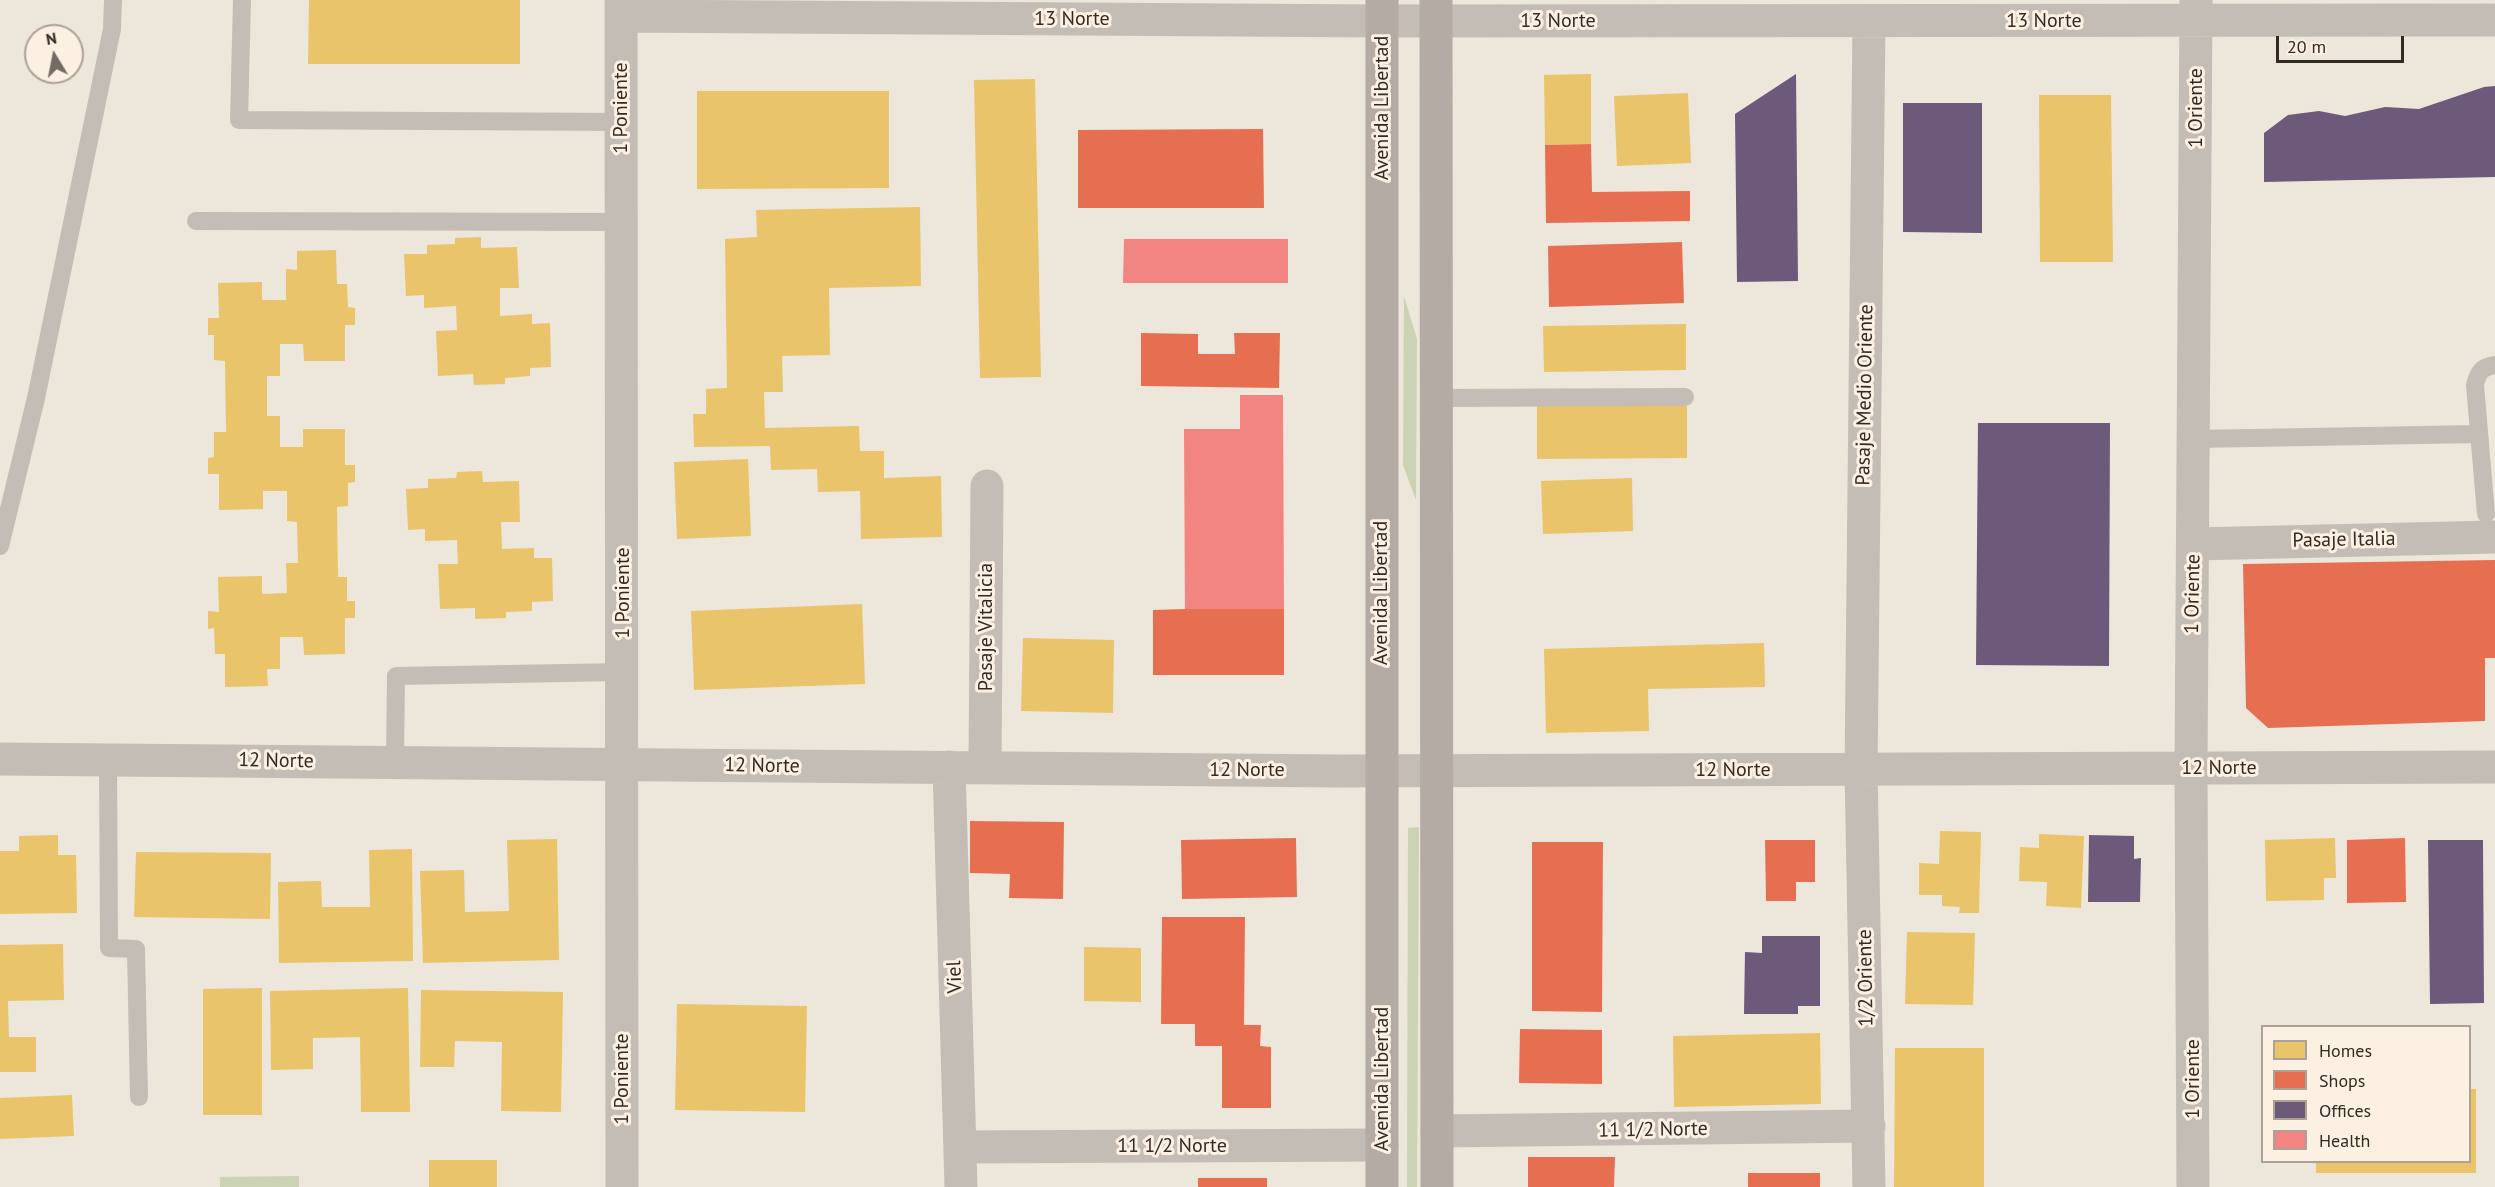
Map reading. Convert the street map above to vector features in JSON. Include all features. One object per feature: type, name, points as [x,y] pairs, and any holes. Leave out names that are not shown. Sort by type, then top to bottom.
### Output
[{"type":"main road","name":"Avenida Libertad","points":[[1383,11],[1383,1187]]},
{"type":"main road","points":[[1436,11],[1437,1187]]},
{"type":"street","name":"1 Poniente","points":[[621,8],[622,1187]]},
{"type":"street","name":"13 Norte","points":[[621,8],[1436,11],[1869,21],[2196,10],[2431,10],[2495,21]]},
{"type":"street","name":"1 Oriente","points":[[2193,1187],[2191,768],[2195,439],[2196,10]]},
{"type":"street","name":"Pasaje Medio Oriente","points":[[1861,770],[1869,21]]},
{"type":"street","name":"Pasaje Vitalicia","points":[[986,767],[987,486]]},
{"type":"street","name":"Pasaje Italia","points":[[2194,543],[2490,525]]},
{"type":"street","name":"12 Norte","points":[[0,759],[1382,771],[2495,767]]},
{"type":"street","name":"Viel","points":[[949,767],[961,1187]]},
{"type":"street","name":"1/2 Oriente","points":[[1861,770],[1869,1187]]},
{"type":"street","name":"11 1/2 Norte","points":[[1437,1131],[1869,1126]]},
{"type":"street","name":"11 1/2 Norte","points":[[961,1147],[1382,1145]]},
{"type":"lane","points":[[0,546],[36,398],[112,29],[113,0]]},
{"type":"lane","points":[[242,0],[239,120],[621,122]]},
{"type":"lane","points":[[196,221],[621,222]]},
{"type":"lane","points":[[2490,525],[2478,434],[2475,385],[2477,374],[2486,366],[2495,365]]},
{"type":"lane","points":[[1437,398],[1685,397]]},
{"type":"lane","points":[[2195,439],[2478,434]]},
{"type":"lane","points":[[395,762],[396,676],[623,672]]},
{"type":"lane","points":[[108,760],[109,948],[136,949],[140,1097]]},
{"type":"green space","points":[[1404,296],[1417,339],[1416,500],[1403,465]]},
{"type":"green space","points":[[1419,827],[1417,1187],[1407,1187],[1408,828]]},
{"type":"green space","points":[[299,1176],[299,1187],[220,1187],[220,1177]]},
{"type":"building: Homes","points":[[309,0],[520,0],[520,64],[308,64]]},
{"type":"building: Homes","points":[[1591,74],[1591,144],[1545,145],[1544,75]]},
{"type":"building: Homes","points":[[1035,79],[1041,377],[980,378],[974,80]]},
{"type":"building: Homes","points":[[697,91],[889,91],[889,188],[697,189]]},
{"type":"building: Homes","points":[[1688,93],[1691,163],[1617,166],[1614,96]]},
{"type":"building: Homes","points":[[2039,95],[2111,95],[2113,262],[2040,262]]},
{"type":"building: Homes","points":[[920,207],[921,286],[829,288],[830,355],[782,356],[783,392],[764,392],[765,428],[859,426],[860,451],[884,451],[884,478],[941,476],[942,537],[861,539],[860,491],[818,492],[817,469],[771,470],[770,446],[694,447],[693,414],[706,414],[706,389],[727,388],[725,239],[757,237],[756,210]]},
{"type":"building: Homes","points":[[481,237],[481,248],[517,247],[519,288],[500,288],[500,316],[532,314],[532,324],[550,323],[551,367],[530,368],[530,376],[505,378],[505,384],[474,385],[473,374],[438,376],[436,331],[457,330],[456,306],[424,308],[424,295],[406,296],[404,254],[427,254],[427,245],[455,244],[455,238]]},
{"type":"building: Homes","points":[[336,250],[337,284],[347,284],[348,307],[355,308],[355,325],[345,325],[345,361],[304,361],[303,344],[280,344],[280,376],[267,376],[267,416],[280,416],[280,447],[303,447],[303,429],[345,429],[345,465],[355,465],[355,482],[348,483],[348,506],[337,507],[338,577],[347,577],[347,601],[355,601],[355,618],[345,618],[345,654],[304,655],[303,637],[280,637],[280,669],[267,669],[268,686],[225,687],[225,654],[215,654],[214,628],[208,629],[208,611],[219,612],[218,577],[262,576],[262,594],[287,593],[286,563],[298,563],[297,522],[287,521],[287,491],[263,491],[263,509],[219,510],[219,474],[208,474],[208,458],[214,457],[214,432],[226,432],[225,361],[214,360],[214,335],[208,335],[208,318],[219,318],[218,283],[262,282],[262,300],[286,300],[286,269],[297,270],[297,251]]},
{"type":"building: Homes","points":[[1686,324],[1686,370],[1544,372],[1543,326]]},
{"type":"building: Homes","points":[[1537,406],[1687,406],[1687,458],[1537,459]]},
{"type":"building: Homes","points":[[748,459],[751,536],[677,539],[674,462]]},
{"type":"building: Homes","points":[[482,471],[483,482],[519,481],[520,522],[501,522],[502,549],[534,548],[534,558],[552,558],[553,601],[532,602],[532,611],[506,612],[506,618],[475,619],[475,608],[440,609],[438,564],[458,564],[457,540],[425,541],[425,529],[408,530],[406,489],[428,488],[428,479],[456,478],[457,472]]},
{"type":"building: Homes","points":[[1632,478],[1633,531],[1543,534],[1541,481]]},
{"type":"building: Homes","points":[[862,604],[865,684],[694,690],[691,611]]},
{"type":"building: Homes","points":[[1023,638],[1114,640],[1113,713],[1021,711]]},
{"type":"building: Homes","points":[[1764,643],[1765,687],[1648,689],[1649,731],[1546,733],[1544,649]]},
{"type":"building: Homes","points":[[1940,831],[1981,832],[1979,913],[1959,913],[1960,907],[1942,906],[1942,895],[1919,895],[1919,863],[1939,864]]},
{"type":"building: Homes","points":[[2039,834],[2084,836],[2081,908],[2046,906],[2047,882],[2019,881],[2020,847],[2039,848]]},
{"type":"building: Homes","points":[[58,835],[58,855],[76,855],[77,913],[0,914],[0,851],[19,851],[19,836]]},
{"type":"building: Homes","points":[[2335,838],[2336,878],[2324,878],[2324,900],[2266,901],[2265,840]]},
{"type":"building: Homes","points":[[557,839],[559,960],[423,963],[420,871],[464,870],[465,912],[509,911],[507,840]]},
{"type":"building: Homes","points":[[412,849],[413,961],[279,963],[278,882],[321,881],[322,907],[370,907],[369,850]]},
{"type":"building: Homes","points":[[136,852],[271,853],[270,919],[134,917]]},
{"type":"building: Homes","points":[[1907,932],[1975,933],[1973,1005],[1905,1004]]},
{"type":"building: Homes","points":[[63,944],[64,1000],[8,1001],[9,1037],[36,1037],[36,1072],[0,1072],[0,945]]},
{"type":"building: Homes","points":[[1084,947],[1141,948],[1141,1002],[1084,1001]]},
{"type":"building: Homes","points":[[262,988],[262,1115],[203,1115],[203,989]]},
{"type":"building: Homes","points":[[408,988],[410,1112],[361,1112],[360,1037],[313,1038],[313,1069],[271,1070],[270,991]]},
{"type":"building: Homes","points":[[421,990],[563,992],[561,1112],[501,1111],[502,1042],[455,1041],[454,1067],[420,1067]]},
{"type":"building: Homes","points":[[677,1004],[807,1006],[805,1112],[675,1110]]},
{"type":"building: Homes","points":[[1820,1033],[1821,1104],[1674,1107],[1673,1036]]},
{"type":"building: Homes","points":[[1895,1048],[1984,1048],[1984,1187],[1894,1187]]},
{"type":"building: Homes","points":[[2471,1089],[2476,1089],[2476,1173],[2316,1173],[2316,1163],[2471,1163]]},
{"type":"building: Homes","points":[[72,1095],[74,1136],[0,1139],[0,1098]]},
{"type":"building: Homes","points":[[429,1160],[497,1160],[497,1187],[429,1187]]},
{"type":"building: Shops","points":[[1263,129],[1264,208],[1078,208],[1078,130]]},
{"type":"building: Shops","points":[[1591,144],[1592,192],[1690,191],[1690,221],[1546,223],[1545,145]]},
{"type":"building: Shops","points":[[1682,242],[1684,303],[1549,307],[1548,246]]},
{"type":"building: Shops","points":[[1141,333],[1198,334],[1198,354],[1235,354],[1234,333],[1280,333],[1279,388],[1141,386]]},
{"type":"building: Shops","points":[[2495,560],[2495,658],[2485,658],[2485,721],[2268,728],[2246,708],[2243,564]]},
{"type":"building: Shops","points":[[1284,609],[1284,675],[1153,675],[1153,610]]},
{"type":"building: Shops","points":[[970,821],[1064,822],[1063,899],[1009,898],[1010,874],[970,873]]},
{"type":"building: Shops","points":[[1296,838],[1297,897],[1182,899],[1181,840]]},
{"type":"building: Shops","points":[[2405,838],[2406,902],[2347,903],[2347,840]]},
{"type":"building: Shops","points":[[1765,840],[1815,840],[1815,882],[1796,882],[1796,901],[1766,901]]},
{"type":"building: Shops","points":[[1532,842],[1603,842],[1602,1012],[1532,1011]]},
{"type":"building: Shops","points":[[1162,917],[1245,917],[1244,1025],[1261,1025],[1260,1046],[1271,1047],[1271,1108],[1222,1108],[1222,1046],[1195,1046],[1195,1024],[1161,1024]]},
{"type":"building: Shops","points":[[1520,1029],[1602,1030],[1602,1084],[1519,1083]]},
{"type":"building: Shops","points":[[1528,1157],[1615,1157],[1614,1187],[1528,1187]]},
{"type":"building: Shops","points":[[1748,1173],[1820,1173],[1820,1187],[1748,1187]]},
{"type":"building: Shops","points":[[1198,1178],[1267,1178],[1267,1187],[1198,1187]]},
{"type":"building: Offices","points":[[1796,74],[1798,281],[1737,282],[1735,114]]},
{"type":"building: Offices","points":[[2495,86],[2495,177],[2264,182],[2264,133],[2288,115],[2319,111],[2345,116],[2385,107],[2419,109],[2484,87]]},
{"type":"building: Offices","points":[[1903,103],[1982,103],[1982,233],[1903,232]]},
{"type":"building: Offices","points":[[1978,423],[2110,423],[2109,666],[1976,665]]},
{"type":"building: Offices","points":[[2089,835],[2134,836],[2134,859],[2141,858],[2140,902],[2088,902]]},
{"type":"building: Offices","points":[[2428,840],[2483,840],[2484,1003],[2430,1004]]},
{"type":"building: Offices","points":[[1762,936],[1820,936],[1820,1006],[1798,1006],[1798,1014],[1744,1014],[1745,952],[1762,953]]},
{"type":"building: Health","points":[[1124,239],[1288,239],[1288,283],[1123,283]]},
{"type":"building: Health","points":[[1240,395],[1283,395],[1284,609],[1185,609],[1184,429],[1240,429]]}]
